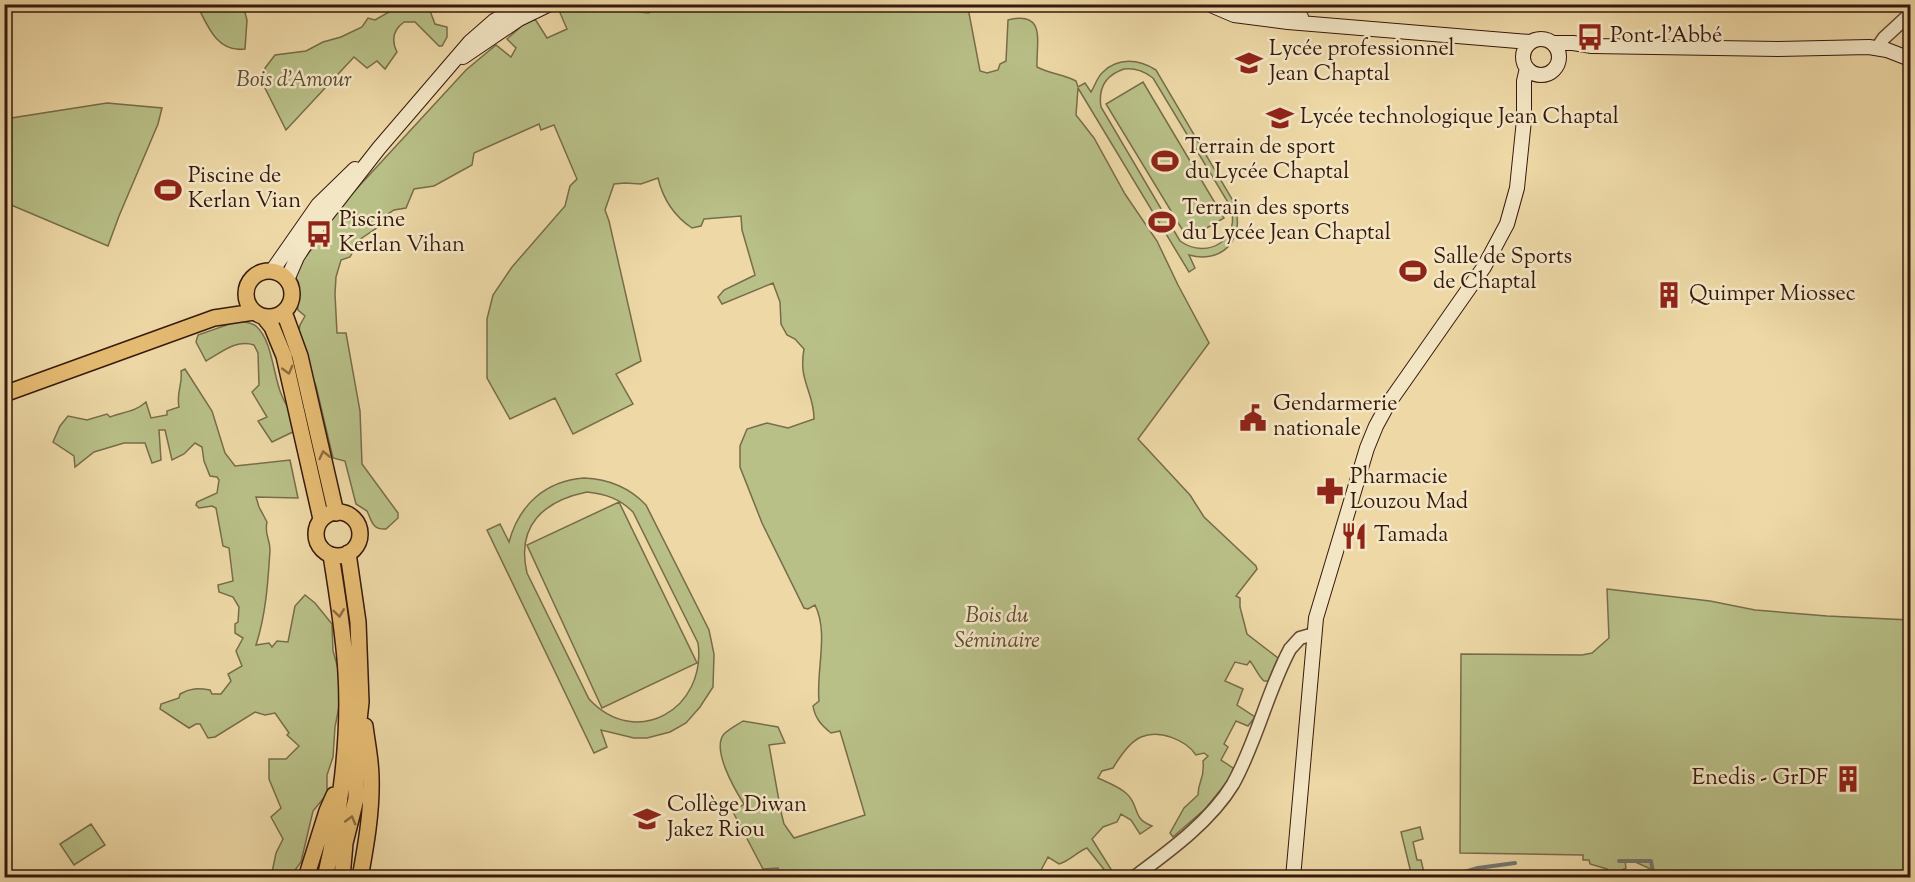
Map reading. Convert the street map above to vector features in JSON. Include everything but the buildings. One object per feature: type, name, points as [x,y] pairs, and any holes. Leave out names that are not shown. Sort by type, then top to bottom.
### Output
[{"type":"main road","points":[[287,280],[297,257],[311,235],[379,148],[483,30],[523,4]]},
{"type":"main road","points":[[454,63],[519,19],[550,4]]},
{"type":"main road","points":[[1266,4],[1320,23]]},
{"type":"main road","points":[[1213,5],[1234,15],[1288,22],[1530,42],[1541,39],[1553,43],[1592,46],[1778,49],[1881,43],[1911,59]]},
{"type":"main road","points":[[1502,39],[1534,73],[1541,74],[1553,70],[1559,59],[1574,51],[1592,46]]},
{"type":"main road","points":[[1293,878],[1318,610],[1367,447],[1379,420],[1484,267],[1504,231],[1516,196],[1524,120],[1525,47],[1530,42]]},
{"type":"main road","points":[[1553,43],[1559,59]]},
{"type":"main road","points":[[1524,120],[1541,74]]},
{"type":"main road","points":[[272,271],[326,196],[379,148]]},
{"type":"main road","points":[[4,394],[214,318],[246,291],[252,278],[265,271],[272,271],[287,280],[292,293],[284,312],[271,317],[259,314],[214,318]]},
{"type":"main road","points":[[246,291],[249,306],[272,327],[284,356],[321,519]]},
{"type":"main road","points":[[284,312],[304,369],[336,513]]},
{"type":"main road","points":[[336,513],[351,516],[358,527],[358,542],[348,553],[337,556],[330,555],[323,550],[316,540],[315,533],[321,519],[336,513]]},
{"type":"main road","points":[[348,553],[358,622],[361,702],[371,777],[365,851],[360,878]]},
{"type":"main road","points":[[325,878],[342,782],[345,751],[346,675],[330,555]]},
{"type":"main road","points":[[342,878],[345,843],[356,799],[356,748],[361,702]]},
{"type":"main road","points":[[306,878],[327,811],[342,782]]},
{"type":"street","points":[[1881,43],[1911,14]]},
{"type":"street","points":[[1133,878],[1198,825],[1227,792],[1240,768],[1290,649],[1300,638],[1314,634]]},
{"type":"green space","name":"Bois du Séminaire","points":[[655,4],[983,5],[968,8],[980,71],[987,73],[998,70],[1000,64],[1006,61],[1008,20],[1020,18],[1029,20],[1037,31],[1037,67],[1076,81],[1078,87],[1085,83],[1091,92],[1103,72],[1122,62],[1136,62],[1156,70],[1232,199],[1237,224],[1231,243],[1224,251],[1214,255],[1202,257],[1189,255],[1195,268],[1189,272],[1078,88],[1076,115],[1094,138],[1125,194],[1157,241],[1209,343],[1138,439],[1190,495],[1204,517],[1256,566],[1257,569],[1236,596],[1240,598],[1247,634],[1278,658],[1268,681],[1262,679],[1250,661],[1247,665],[1235,662],[1225,681],[1243,689],[1237,705],[1255,717],[1248,726],[1236,721],[1224,744],[1228,747],[1221,760],[1233,768],[1231,777],[1205,809],[1173,837],[1170,833],[1184,808],[1198,795],[1203,761],[1208,756],[1204,753],[1196,755],[1186,745],[1172,737],[1148,735],[1132,743],[1113,768],[1102,771],[1098,778],[1127,794],[1138,816],[1152,826],[1140,834],[1131,820],[1121,814],[1117,822],[1103,827],[1092,839],[1114,874],[1110,877],[1087,848],[1059,864],[1048,857],[1039,874],[1040,877],[779,877],[778,868],[763,869],[733,812],[744,804],[726,769],[720,749],[724,734],[743,721],[778,727],[785,743],[769,745],[784,824],[794,838],[865,815],[840,731],[831,733],[824,727],[815,714],[813,706],[819,701],[822,640],[819,616],[815,605],[808,609],[804,608],[762,523],[740,467],[740,446],[747,429],[767,423],[788,428],[814,419],[812,401],[803,370],[804,349],[795,339],[787,335],[781,324],[780,302],[773,283],[722,304],[718,297],[724,290],[755,275],[742,230],[741,216],[704,219],[701,226],[692,228],[670,206],[658,178],[641,184],[614,184],[605,210],[641,361],[616,374],[633,404],[573,434],[555,398],[510,419],[487,378],[487,319],[493,295],[512,267],[565,206],[570,186],[577,179],[554,125],[541,130],[539,124],[474,153],[472,165],[434,186],[414,189],[406,208],[394,210],[388,214],[387,221],[359,240],[350,257],[341,260],[336,277],[337,333],[346,333],[360,411],[362,464],[398,513],[398,518],[386,529],[378,528],[373,524],[367,511],[356,504],[345,461],[333,458],[316,386],[298,336],[305,316],[298,310],[293,278],[299,265],[322,236],[326,225],[349,197],[466,70],[496,45],[511,57],[516,48],[507,39],[523,25],[535,19],[547,38],[567,29],[558,8],[565,5],[633,5],[640,12],[648,13],[656,10]],"holes":[[[1128,69],[1140,70],[1153,78],[1229,204],[1232,227],[1221,243],[1202,248],[1191,247],[1180,241],[1101,107],[1100,100],[1105,83],[1112,75]]]},
{"type":"green space","name":"Bois d'Amour","points":[[197,5],[243,5],[247,20],[245,49],[227,47],[220,42],[209,29]]},
{"type":"green space","name":"Bois d'Amour","points":[[392,5],[423,5],[430,11],[435,24],[447,27],[447,37],[442,46],[439,46],[415,22],[404,22],[397,28],[394,36],[397,52],[385,69],[377,61],[367,68],[354,57],[286,130],[264,86],[265,68],[275,55],[306,51],[323,42],[341,37],[362,27],[368,18],[375,20],[389,12]]},
{"type":"green space","name":"Terrain de sport du Lycée Chaptal","points":[[1143,82],[1224,218],[1188,239],[1106,104]]},
{"type":"green space","points":[[107,103],[162,108],[158,124],[108,246],[4,202],[6,189],[4,188],[5,119]]},
{"type":"green space","points":[[238,321],[256,326],[262,333],[279,388],[296,425],[297,430],[272,442],[258,421],[267,417],[252,392],[259,385],[258,353],[254,345],[235,345],[206,361],[196,342],[198,335]]},
{"type":"green space","points":[[185,369],[212,411],[225,453],[235,466],[290,460],[298,498],[256,497],[267,522],[266,530],[270,550],[264,610],[256,645],[269,643],[272,647],[277,641],[288,642],[295,606],[305,595],[315,603],[332,624],[333,651],[343,686],[335,727],[333,757],[327,775],[327,794],[313,811],[301,862],[290,877],[271,877],[276,853],[283,839],[271,817],[281,808],[269,779],[269,759],[286,759],[299,746],[287,735],[289,733],[275,713],[265,715],[255,712],[215,737],[208,738],[200,724],[189,728],[160,709],[161,704],[179,698],[180,694],[191,690],[206,689],[212,694],[221,694],[231,681],[228,674],[242,666],[236,651],[243,638],[235,633],[239,607],[233,597],[219,592],[218,585],[233,581],[229,548],[223,546],[216,508],[212,506],[199,508],[196,505],[197,502],[217,493],[219,480],[217,477],[210,476],[202,447],[195,443],[184,454],[172,460],[165,430],[159,430],[161,460],[152,463],[145,443],[124,443],[94,452],[75,467],[74,456],[53,442],[60,426],[68,416],[87,420],[107,414],[110,417],[133,410],[146,402],[151,418],[167,415],[167,411],[179,407],[181,371]]},
{"type":"green space","points":[[584,478],[610,482],[633,493],[646,505],[709,630],[714,654],[713,687],[686,723],[670,732],[647,738],[634,738],[601,730],[607,747],[594,753],[487,530],[500,524],[509,542],[519,517],[527,506],[546,490],[570,480]],"holes":[[[587,492],[618,500],[633,512],[698,643],[698,666],[691,687],[680,703],[664,715],[647,721],[627,721],[608,714],[589,699],[527,573],[526,542],[536,518],[558,502]]]},
{"type":"green space","points":[[619,502],[697,663],[602,708],[527,545]]},
{"type":"green space","points":[[1607,589],[1710,601],[1755,610],[1910,620],[1910,877],[1648,877],[1647,870],[1653,872],[1653,870],[1631,860],[1625,861],[1626,868],[1613,875],[1607,869],[1590,864],[1589,860],[1583,860],[1583,855],[1460,853],[1461,654],[1582,655],[1592,653],[1609,638]]},
{"type":"green space","points":[[91,824],[105,845],[74,865],[60,844]]},
{"type":"green space","points":[[1420,827],[1423,839],[1413,842],[1417,860],[1421,860],[1425,877],[1412,877],[1401,832]]},
{"type":"waterway","points":[[1619,861],[1651,861],[1654,878]]},
{"type":"waterway","points":[[1444,878],[1478,868],[1515,863]]},
{"type":"place","name":"Pont-l'Abbé","points":[[1590,37]]},
{"type":"place","name":"Lycée professionnel Jean Chaptal","points":[[1249,63]]},
{"type":"place","name":"Lycée technologique Jean Chaptal","points":[[1280,118]]},
{"type":"place","name":"Terrain de sport du Lycée Chaptal","points":[[1165,161]]},
{"type":"place","name":"Piscine de Kerlan Vian","points":[[168,190]]},
{"type":"place","name":"Terrain des sports du Lycée Jean Chaptal","points":[[1162,222]]},
{"type":"place","name":"Piscine Kerlan Vihan","points":[[319,234]]},
{"type":"place","name":"Salle de Sports de Chaptal","points":[[1413,271]]},
{"type":"place","name":"Quimper Miossec","points":[[1669,295]]},
{"type":"place","name":"Gendarmerie nationale","points":[[1253,418]]},
{"type":"place","name":"Pharmacie Louzou Mad","points":[[1330,491]]},
{"type":"place","name":"Tamada","points":[[1354,536]]},
{"type":"place","name":"Enedis - GrDF","points":[[1848,779]]},
{"type":"place","name":"Collège Diwan Jakez Riou","points":[[647,819]]}]
